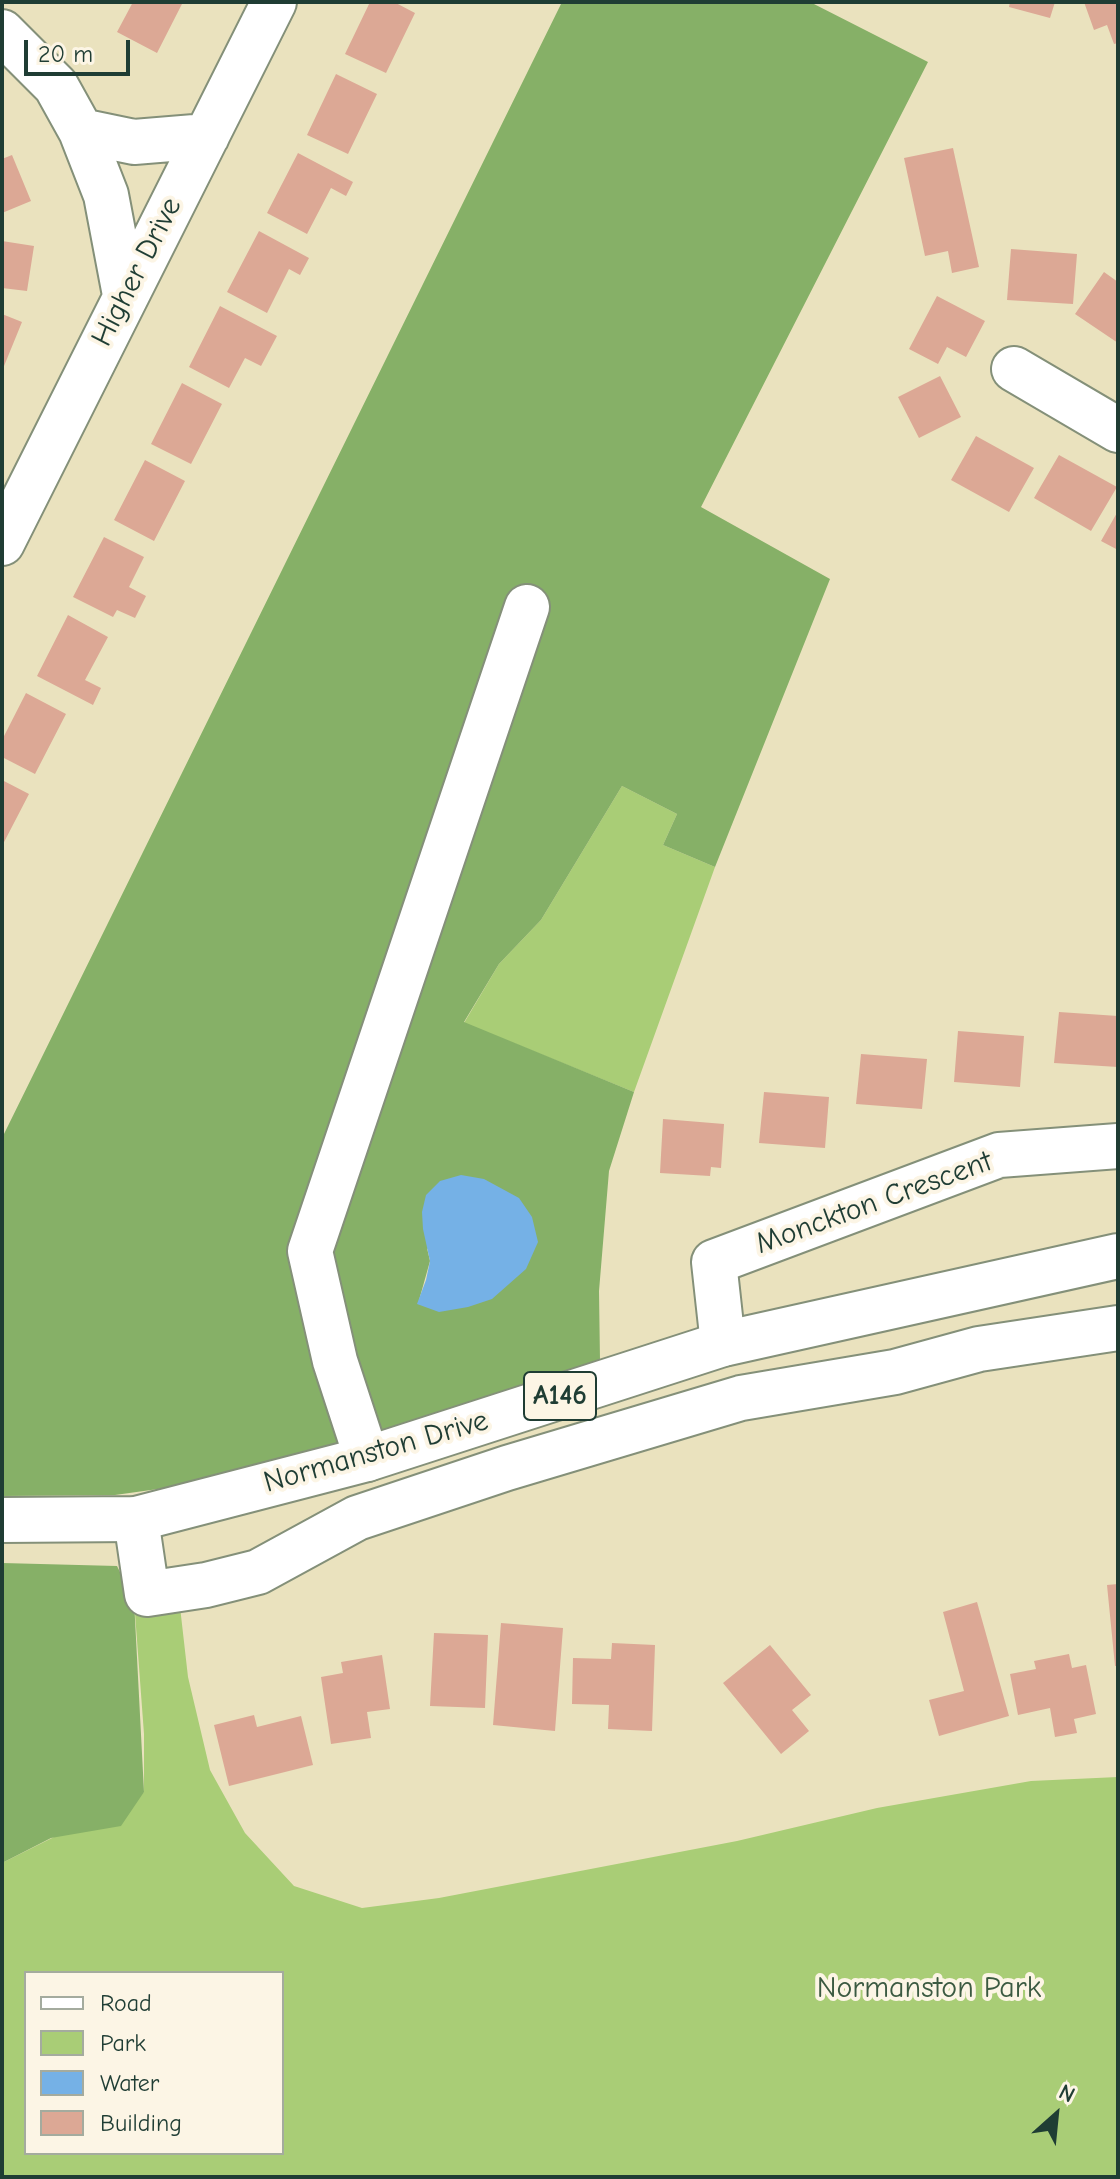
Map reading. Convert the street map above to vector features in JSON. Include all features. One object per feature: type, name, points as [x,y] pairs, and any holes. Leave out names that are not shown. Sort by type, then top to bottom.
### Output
[{"type":"main road","name":"Higher Drive","points":[[2,543],[274,2]]},
{"type":"main road","points":[[2,32],[56,86],[81,131],[106,195],[125,295]]},
{"type":"main road","points":[[81,131],[134,142],[207,136]]},
{"type":"main road","points":[[1014,369],[1118,430]]},
{"type":"main road","points":[[367,1459],[335,1361],[310,1251],[527,607]]},
{"type":"main road","name":"Monckton Crescent","points":[[723,1344],[714,1262],[999,1155],[1118,1146]]},
{"type":"main road","name":"Normanston Drive","points":[[2,1520],[136,1519],[367,1459],[723,1344],[1118,1256]]},
{"type":"main road","points":[[136,1519],[147,1594],[206,1585],[258,1572],[357,1518],[507,1468],[741,1398],[895,1372],[979,1349],[1118,1328]]},
{"type":"green space","points":[[562,2],[810,2],[928,62],[701,507],[830,579],[715,867],[663,845],[677,814],[622,786],[541,920],[499,964],[464,1022],[634,1092],[609,1171],[599,1291],[600,1361],[237,1478],[115,1495],[2,1496],[2,1138]],"holes":[[[427,1248],[468,1307],[418,1304],[430,1261]]]},
{"type":"green space","points":[[622,786],[677,814],[663,845],[715,867],[634,1092],[464,1023],[499,964],[541,920]]},
{"type":"green space","points":[[2,1563],[117,1566],[134,1600],[144,1792],[121,1826],[51,1838],[2,1863]]},
{"type":"green space","name":"Normanston Park","points":[[179,1598],[188,1677],[210,1770],[245,1833],[294,1886],[362,1908],[439,1898],[737,1841],[877,1808],[1031,1781],[1118,1777],[1118,2177],[2,2177],[2,1863],[144,1792],[144,1734],[134,1600]]},
{"type":"water","points":[[461,1175],[484,1179],[519,1198],[532,1217],[538,1242],[526,1269],[492,1299],[439,1312],[417,1304],[430,1261],[422,1212],[426,1195],[440,1181]]},
{"type":"building","points":[[133,2],[183,2],[157,53],[117,32]]},
{"type":"building","points":[[370,2],[394,2],[415,13],[386,73],[345,54]]},
{"type":"building","points":[[1010,2],[1055,2],[1050,18],[1009,7]]},
{"type":"building","points":[[1084,2],[1118,2],[1118,43],[1114,44],[1107,25],[1094,30]]},
{"type":"building","points":[[336,74],[377,94],[348,154],[307,135]]},
{"type":"building","points":[[953,148],[979,267],[952,273],[948,251],[925,256],[904,158]]},
{"type":"building","points":[[298,153],[353,182],[346,196],[331,188],[307,234],[267,213]]},
{"type":"building","points":[[12,155],[31,201],[2,213],[2,159]]},
{"type":"building","points":[[259,231],[309,258],[300,275],[289,269],[267,313],[227,292]]},
{"type":"building","points":[[2,241],[34,246],[27,291],[2,288]]},
{"type":"building","points":[[1011,249],[1077,254],[1073,304],[1007,300]]},
{"type":"building","points":[[1104,272],[1118,282],[1118,343],[1075,314]]},
{"type":"building","points":[[937,296],[985,321],[966,357],[947,347],[938,364],[909,349]]},
{"type":"building","points":[[220,306],[277,336],[261,366],[245,358],[229,388],[189,367]]},
{"type":"building","points":[[2,314],[22,322],[2,371]]},
{"type":"building","points":[[940,376],[961,417],[919,438],[898,397]]},
{"type":"building","points":[[182,383],[222,404],[191,464],[151,444]]},
{"type":"building","points":[[976,436],[1034,468],[1009,512],[951,480]]},
{"type":"building","points":[[1059,455],[1117,487],[1091,531],[1034,498]]},
{"type":"building","points":[[145,460],[185,481],[154,541],[114,520]]},
{"type":"building","points":[[1118,511],[1118,550],[1101,541]]},
{"type":"building","points":[[104,537],[144,557],[129,587],[146,596],[135,618],[117,610],[113,617],[73,597]]},
{"type":"building","points":[[68,615],[108,637],[85,680],[101,688],[93,705],[37,676]]},
{"type":"building","points":[[26,693],[66,714],[35,774],[2,757],[2,740]]},
{"type":"building","points":[[2,780],[29,794],[2,846]]},
{"type":"building","points":[[1059,1012],[1118,1016],[1118,1067],[1054,1063]]},
{"type":"building","points":[[958,1031],[1024,1036],[1020,1087],[954,1082]]},
{"type":"building","points":[[861,1054],[927,1059],[922,1109],[856,1104]]},
{"type":"building","points":[[764,1092],[829,1097],[825,1148],[759,1143]]},
{"type":"building","points":[[663,1119],[724,1124],[721,1168],[711,1167],[710,1176],[660,1173]]},
{"type":"building","points":[[1118,1584],[1118,1666],[1115,1666],[1107,1585]]},
{"type":"building","points":[[977,1602],[1009,1716],[939,1736],[929,1700],[964,1691],[943,1612]]},
{"type":"building","points":[[501,1623],[563,1628],[555,1731],[493,1725]]},
{"type":"building","points":[[434,1633],[488,1635],[485,1708],[430,1706]]},
{"type":"building","points":[[612,1643],[655,1645],[652,1731],[608,1729],[609,1705],[572,1704],[573,1658],[611,1659]]},
{"type":"building","points":[[770,1645],[811,1695],[792,1710],[809,1731],[781,1754],[723,1683]]},
{"type":"building","points":[[1069,1654],[1072,1668],[1086,1665],[1096,1714],[1074,1719],[1077,1733],[1055,1737],[1050,1708],[1018,1715],[1010,1674],[1036,1669],[1034,1661]]},
{"type":"building","points":[[382,1655],[390,1709],[367,1712],[371,1738],[331,1744],[321,1677],[343,1673],[341,1662]]},
{"type":"building","points":[[254,1715],[257,1727],[301,1716],[313,1765],[229,1786],[214,1725]]}]
